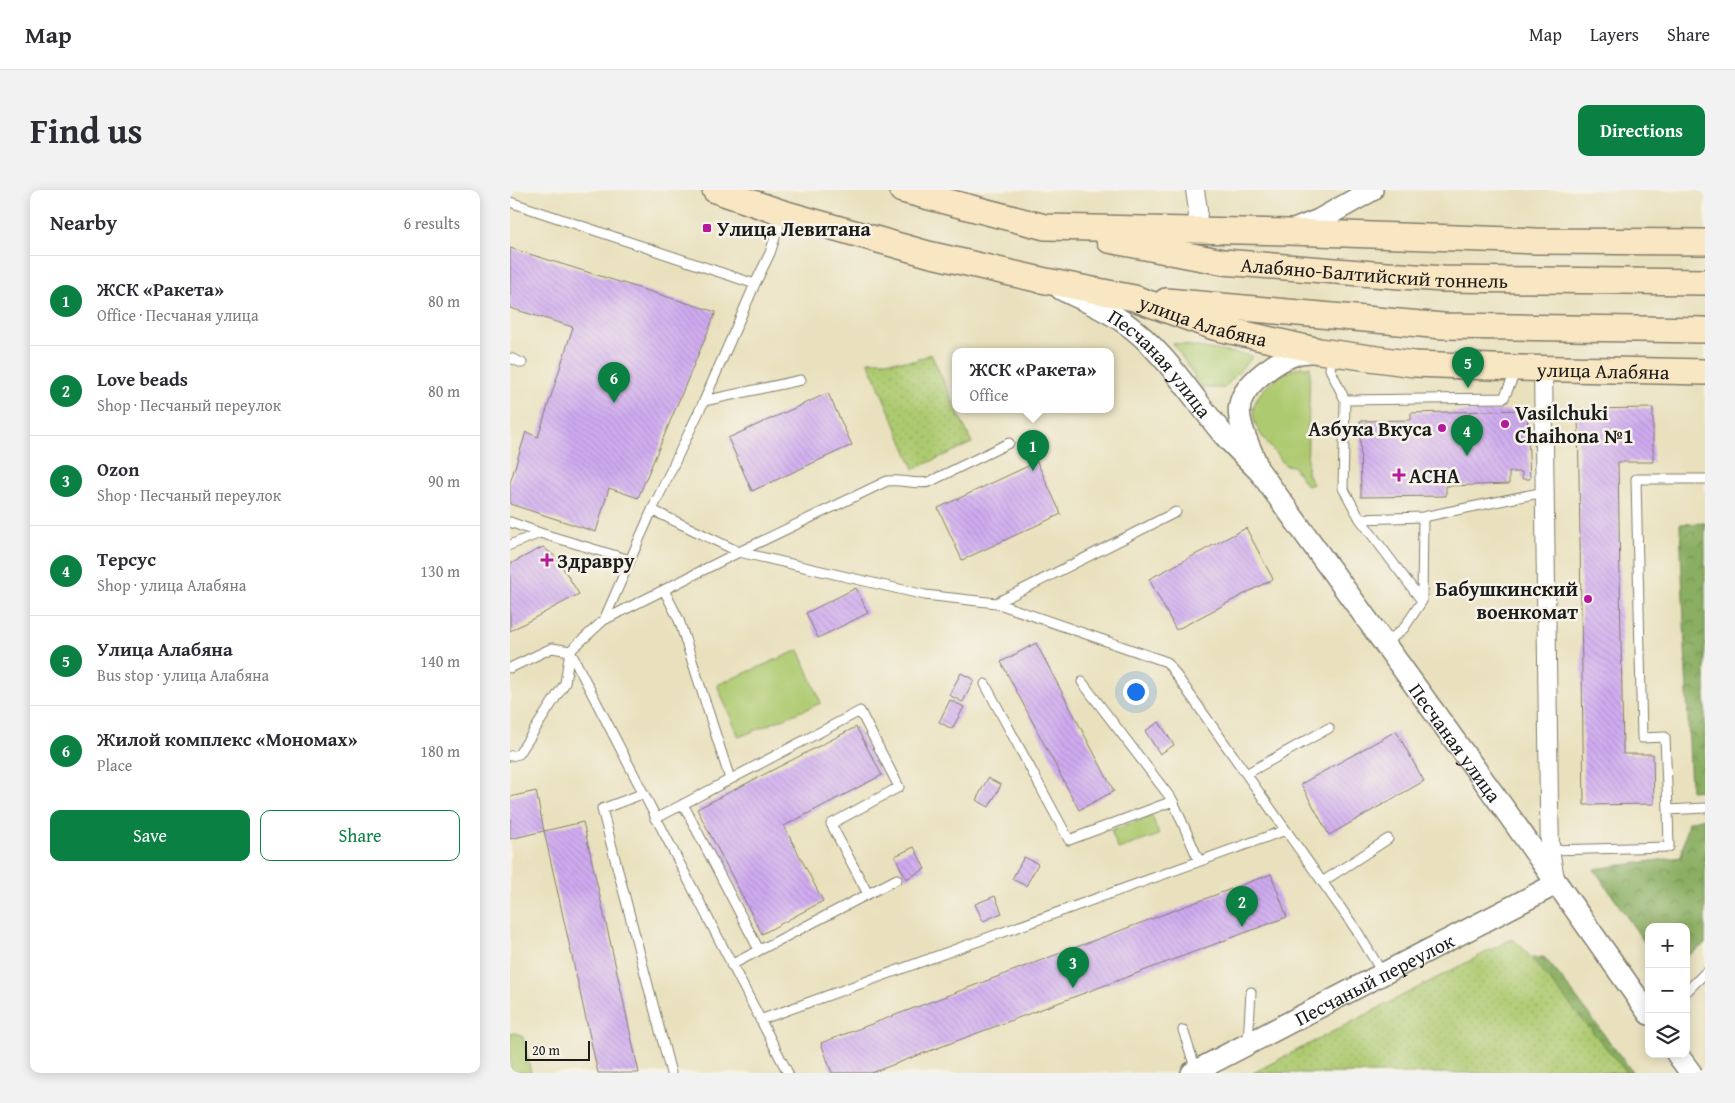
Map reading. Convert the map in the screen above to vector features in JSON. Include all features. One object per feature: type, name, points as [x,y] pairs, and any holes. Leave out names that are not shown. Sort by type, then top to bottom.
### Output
[{"type":"main road","name":"улица Алабяна","points":[[715,190],[783,213],[928,254],[1041,280],[1134,298],[1214,327],[1325,352],[1414,364],[1705,372]]},
{"type":"main road","points":[[902,190],[1045,227],[1289,232],[1536,241],[1705,242]]},
{"type":"main road","name":"Алабяно-Балтийский тоннель","points":[[1045,227],[1223,262],[1281,268],[1443,279],[1705,282]]},
{"type":"main road","points":[[1134,298],[1443,326],[1705,330]]},
{"type":"street","points":[[1195,190],[1198,210],[1197,231]]},
{"type":"street","points":[[1289,232],[1319,220],[1372,190]]},
{"type":"street","name":"Песчаная улица","points":[[1041,280],[1104,310],[1143,337],[1159,354],[1224,435],[1260,472],[1508,814],[1648,1013]]},
{"type":"street","name":"Песчаная улица","points":[[1260,472],[1241,424],[1240,404],[1247,390],[1260,376],[1282,360],[1299,354],[1325,352]]},
{"type":"street","points":[[1543,369],[1550,850],[1556,884]]},
{"type":"street","name":"Песчаный переулок","points":[[1194,1072],[1556,884]]},
{"type":"street","points":[[1680,1058],[1690,1073]]},
{"type":"lane","points":[[510,202],[755,284]]},
{"type":"lane","points":[[604,620],[652,510],[704,401],[770,253],[783,213]]},
{"type":"lane","points":[[1325,352],[1330,369],[1345,400],[1343,488],[1360,519],[1422,601]]},
{"type":"lane","points":[[510,358],[522,363]]},
{"type":"lane","points":[[1345,400],[1504,398],[1516,368]]},
{"type":"lane","points":[[704,401],[801,380]]},
{"type":"lane","points":[[510,756],[519,754],[565,682],[570,651],[604,620],[739,552],[887,481],[929,482],[1009,443]]},
{"type":"lane","points":[[1550,850],[1669,847],[1665,736],[1642,738],[1636,479],[1705,479]]},
{"type":"lane","points":[[1360,519],[1423,517],[1544,492]]},
{"type":"lane","points":[[652,510],[739,552],[925,595],[996,603],[1167,662],[1358,931],[1383,974]]},
{"type":"lane","points":[[996,603],[1176,512]]},
{"type":"lane","points":[[1385,644],[1404,628],[1422,601],[1423,517]]},
{"type":"lane","points":[[510,522],[630,560]]},
{"type":"lane","points":[[510,546],[540,533]]},
{"type":"lane","points":[[664,590],[679,620],[730,779]]},
{"type":"lane","points":[[510,668],[552,648],[570,651]]},
{"type":"lane","points":[[570,651],[642,794],[788,1073]]},
{"type":"lane","points":[[1082,682],[1172,801],[1199,861]]},
{"type":"lane","points":[[985,684],[1068,840],[1172,801]]},
{"type":"lane","points":[[655,819],[860,711],[899,787],[831,824],[868,894]]},
{"type":"lane","points":[[1246,774],[1329,728]]},
{"type":"lane","points":[[642,794],[602,809],[671,1073]]},
{"type":"lane","points":[[683,804],[759,950]]},
{"type":"lane","points":[[1668,810],[1705,808]]},
{"type":"lane","points":[[760,1020],[1286,830]]},
{"type":"lane","points":[[1322,882],[1388,839]]},
{"type":"lane","points":[[731,965],[897,879]]},
{"type":"lane","points":[[1690,988],[1705,974]]},
{"type":"lane","points":[[1248,1044],[1251,992]]},
{"type":"lane","points":[[1183,1030],[1194,1072]]},
{"type":"green space","points":[[1173,343],[1253,356],[1224,388],[1202,388]]},
{"type":"green space","points":[[931,354],[952,400],[952,413],[958,413],[972,443],[914,469],[868,361],[914,361]]},
{"type":"green space","points":[[1302,367],[1310,367],[1307,473],[1313,484],[1307,486],[1293,466],[1285,465],[1264,439],[1255,423],[1253,413],[1255,403],[1266,386],[1284,374]]},
{"type":"green space","points":[[1705,523],[1705,790],[1691,791],[1680,524]]},
{"type":"green space","points":[[799,650],[821,703],[739,737],[717,685]]},
{"type":"green space","points":[[1152,816],[1159,835],[1118,849],[1111,830]]},
{"type":"green space","points":[[1705,818],[1705,944],[1690,954],[1690,923],[1645,923],[1645,943],[1594,869],[1681,857],[1688,822]]},
{"type":"green space","points":[[1512,939],[1522,947],[1627,1073],[1253,1073]]},
{"type":"green space","points":[[1544,957],[1633,1073],[1568,1073],[1522,965],[1532,958]]},
{"type":"green space","points":[[515,1033],[523,1037],[531,1073],[510,1073],[510,1034]]},
{"type":"building","points":[[510,248],[716,312],[638,498],[609,488],[596,532],[510,504],[510,483],[526,432],[538,437],[573,327],[510,308]]},
{"type":"building","points":[[828,393],[852,445],[752,491],[728,438]]},
{"type":"building","points":[[1653,408],[1653,462],[1618,462],[1623,754],[1653,754],[1654,804],[1584,805],[1578,409]]},
{"type":"building","points":[[1527,410],[1530,479],[1522,479],[1522,472],[1509,472],[1509,484],[1446,486],[1446,496],[1361,497],[1360,421],[1411,420],[1411,413]]},
{"type":"building","points":[[1037,462],[1061,514],[962,560],[938,508]]},
{"type":"building","points":[[1246,528],[1273,579],[1176,630],[1149,579]]},
{"type":"building","points":[[543,547],[556,557],[579,594],[510,631],[510,564]]},
{"type":"building","points":[[856,588],[868,613],[818,638],[806,613]]},
{"type":"building","points":[[1036,643],[1114,791],[1079,810],[1001,662]]},
{"type":"building","points":[[961,673],[974,680],[963,702],[949,695]]},
{"type":"building","points":[[950,700],[964,707],[952,729],[939,722]]},
{"type":"building","points":[[1159,722],[1174,745],[1160,754],[1145,731]]},
{"type":"building","points":[[856,727],[882,775],[784,826],[823,901],[762,934],[697,809]]},
{"type":"building","points":[[1396,731],[1424,781],[1329,835],[1301,784]]},
{"type":"building","points":[[988,778],[1001,785],[989,807],[976,800]]},
{"type":"building","points":[[536,791],[544,831],[510,839],[510,797]]},
{"type":"building","points":[[583,822],[639,1073],[598,1073],[544,831]]},
{"type":"building","points":[[914,847],[925,869],[906,879],[895,856]]},
{"type":"building","points":[[1024,857],[1038,864],[1026,886],[1012,879]]},
{"type":"building","points":[[1271,874],[1287,917],[871,1073],[832,1073],[821,1043]]},
{"type":"building","points":[[995,896],[1002,913],[983,921],[975,904]]},
{"type":"place","name":"Улица Левитана","points":[[707,228]]},
{"type":"place","name":"Улица Алабяна","points":[[1468,388]]},
{"type":"place","name":"Жилой комплекс «Мономах»","points":[[614,403]]},
{"type":"place","name":"Vasilchuki Chaihona №1","points":[[1505,424]]},
{"type":"place","name":"Азбука Вкуса","points":[[1442,428]]},
{"type":"place","name":"Терсус","points":[[1467,456]]},
{"type":"place","name":"ЖСК «Ракета»","points":[[1033,471]]},
{"type":"place","name":"АСНА","points":[[1399,475]]},
{"type":"place","name":"Здравру","points":[[547,560]]},
{"type":"place","name":"Бабушкинский военкомат","points":[[1588,599]]},
{"type":"place","name":"Love beads","points":[[1242,927]]},
{"type":"place","name":"Ozon","points":[[1073,988]]}]
